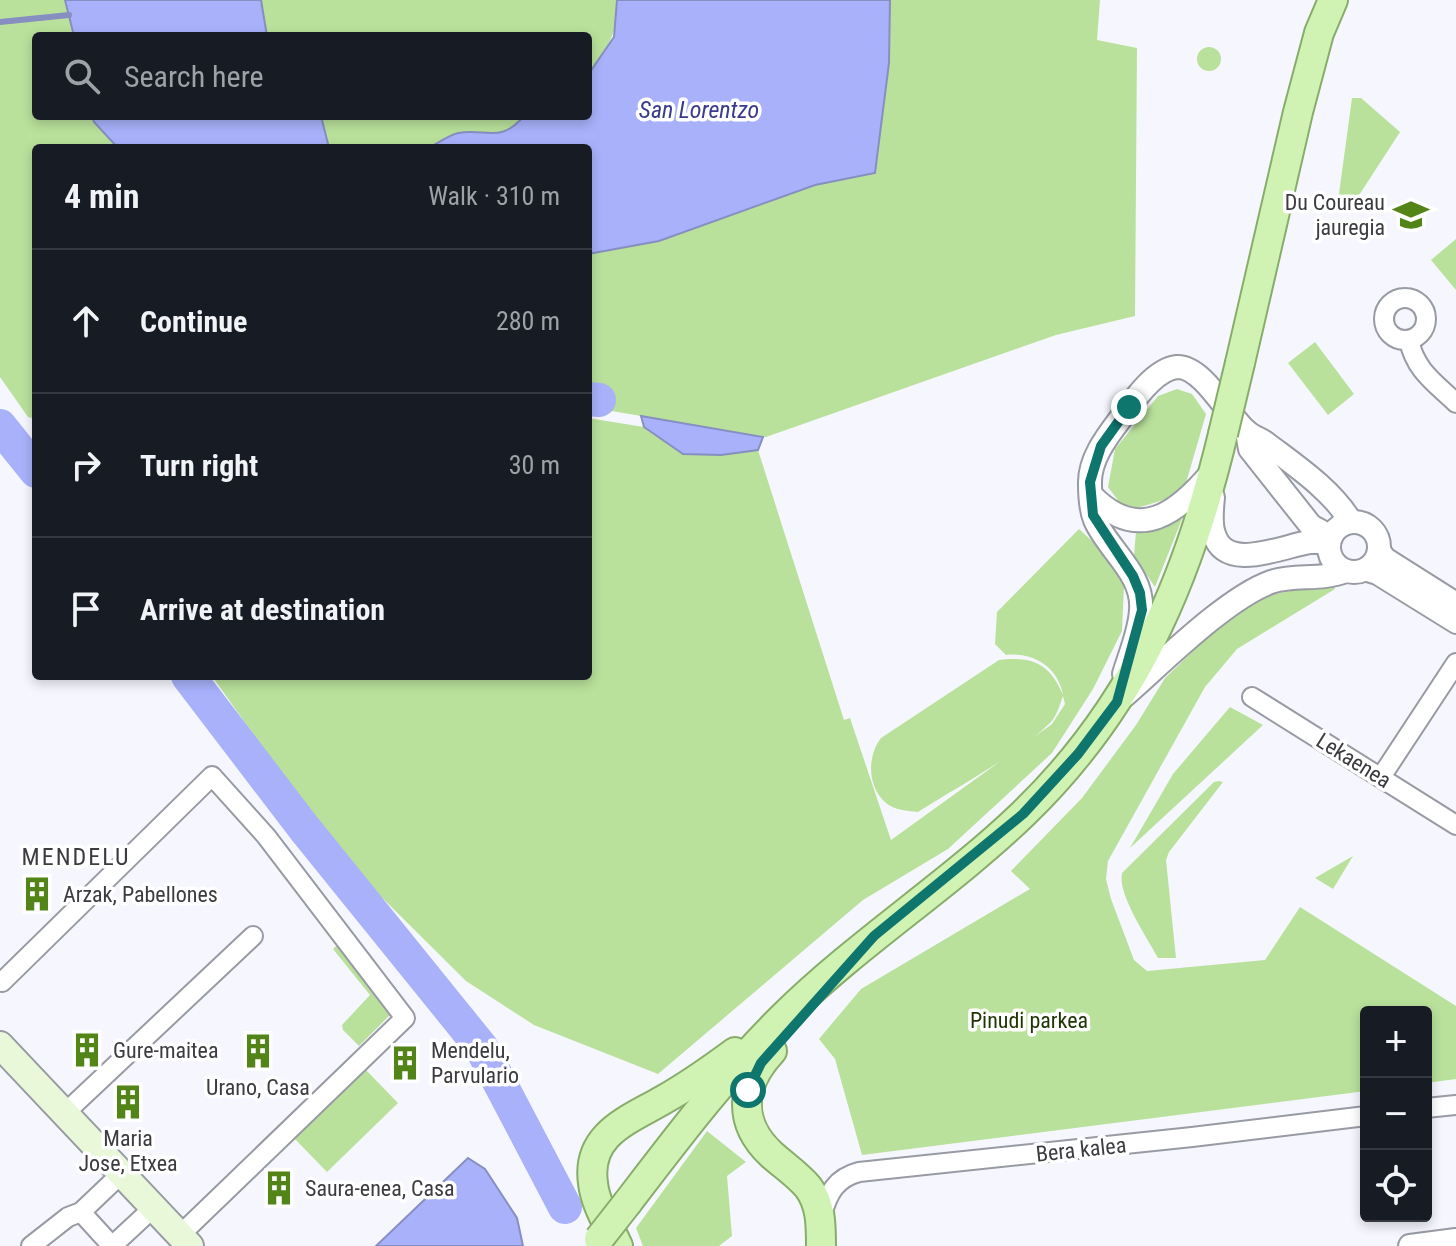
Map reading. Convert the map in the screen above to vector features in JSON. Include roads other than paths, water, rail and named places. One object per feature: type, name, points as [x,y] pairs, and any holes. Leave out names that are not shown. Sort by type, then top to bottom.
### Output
[{"type":"main road","points":[[603,1244],[592,1181],[594,1157],[606,1135],[626,1119],[707,1073],[781,1019],[874,936],[1023,814],[1078,754],[1117,702],[1151,642],[1175,590],[1200,524],[1214,470],[1235,433],[1240,363],[1298,112],[1319,33],[1333,0]]},
{"type":"main road","points":[[821,1246],[821,1218],[808,1187],[769,1153],[757,1138],[747,1114],[748,1090],[761,1063],[874,936]]},
{"type":"main road","points":[[603,1244],[628,1202],[694,1116],[781,1019]]},
{"type":"main road","points":[[0,1045],[185,1241]]},
{"type":"street","points":[[1409,340],[1413,358],[1456,403]]},
{"type":"street","points":[[1117,702],[1142,610],[1140,593],[1133,576],[1093,515],[1090,482],[1101,446],[1129,407],[1167,370],[1180,367],[1197,373],[1235,433],[1311,526],[1330,540]]},
{"type":"street","points":[[1235,433],[1265,442],[1327,492],[1351,522]]},
{"type":"street","points":[[1092,496],[1112,514],[1142,520],[1177,509],[1214,470]]},
{"type":"street","points":[[1214,470],[1211,518],[1214,536],[1219,544],[1231,551],[1260,555],[1330,540]]},
{"type":"street","points":[[1456,604],[1385,559],[1379,551],[1375,533],[1360,523],[1351,522],[1339,527],[1330,540],[1332,560],[1354,571],[1377,575],[1456,624]]},
{"type":"street","points":[[1117,702],[1227,609],[1259,587],[1276,580],[1333,576],[1354,571],[1374,563],[1379,551]]},
{"type":"street","points":[[1381,777],[1456,663]]},
{"type":"street","name":"Lekaenea","points":[[1252,697],[1456,825]]},
{"type":"street","points":[[2,982],[212,776],[266,836],[405,1018],[185,1241]]},
{"type":"street","points":[[65,1113],[253,936]]},
{"type":"street","points":[[1432,1107],[1456,1105]]},
{"type":"street","name":"Bera kalea","points":[[821,1218],[827,1195],[844,1175],[859,1172],[1360,1117]]},
{"type":"street","points":[[31,1246],[68,1217],[81,1212],[121,1174]]},
{"type":"street","points":[[81,1212],[112,1246],[153,1208]]},
{"type":"street","points":[[1410,1246],[1456,1240]]},
{"type":"water","points":[[65,0],[261,0],[266,32],[73,32]]},
{"type":"water","name":"San Lorentzo","points":[[617,0],[890,0],[889,63],[875,173],[815,185],[659,241],[592,253],[592,144],[436,144],[458,133],[508,130],[520,120],[592,120],[592,69],[614,37]]},
{"type":"water","points":[[322,120],[328,144],[114,144],[94,122]]},
{"type":"water","points":[[641,416],[763,437],[758,450],[721,455],[683,454],[644,427]]},
{"type":"water","points":[[468,1158],[485,1169],[517,1218],[523,1246],[376,1246]]},
{"type":"waterway","points":[[0,22],[69,15]]},
{"type":"waterway","points":[[592,399],[599,400]]},
{"type":"waterway","points":[[0,426],[32,466]]},
{"type":"waterway","points":[[191,680],[304,828],[481,1047],[565,1207]]},
{"type":"place","name":"Du Coureau jauregia","points":[[1411,215]]},
{"type":"place","name":"Arzak, Pabellones","points":[[37,894]]},
{"type":"place","name":"Gure-maitea","points":[[87,1050]]},
{"type":"place","name":"Urano, Casa","points":[[258,1051]]},
{"type":"place","name":"Mendelu, Parvulario","points":[[405,1063]]},
{"type":"place","name":"Maria Jose, Etxea","points":[[128,1102]]},
{"type":"place","name":"Saura-enea, Casa","points":[[279,1188]]},
{"type":"district","name":"MENDELU","points":[[76,857]]},
{"type":"park label","name":"Pinudi parkea","points":[[1029,1020]]}]
